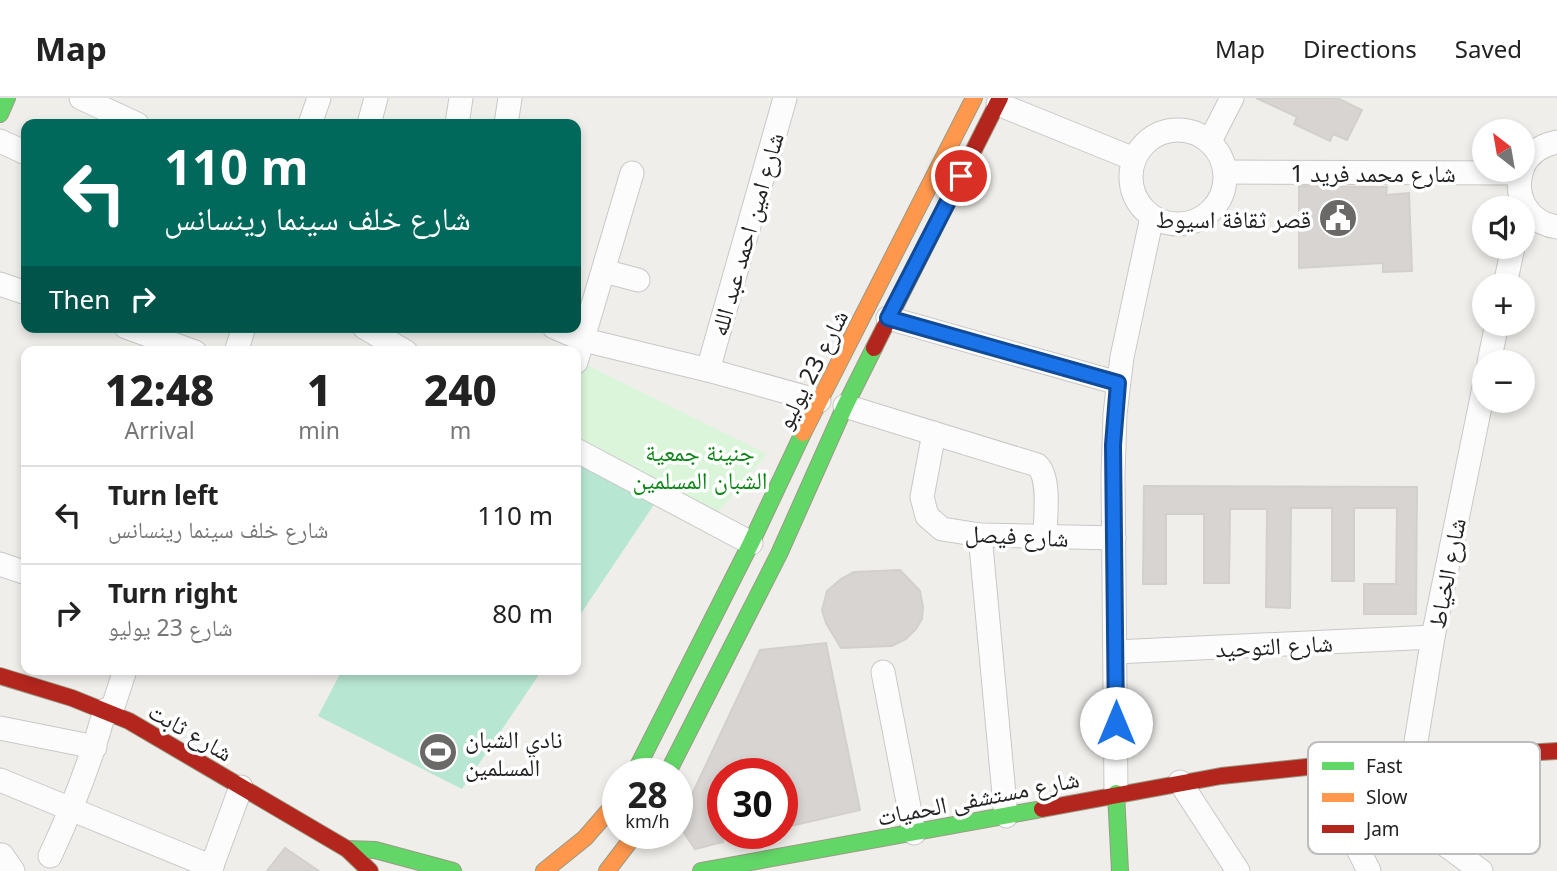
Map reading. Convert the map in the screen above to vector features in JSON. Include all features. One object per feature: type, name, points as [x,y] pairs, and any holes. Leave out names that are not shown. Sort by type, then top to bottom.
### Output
[{"type":"main road","points":[[0,114],[7,98]]},
{"type":"main road","name":"شارع 23 يوليو","points":[[642,758],[751,543],[819,401],[974,98]]},
{"type":"main road","name":"شارع 23 يوليو","points":[[675,758],[779,554],[845,406],[888,318],[999,101]]},
{"type":"main road","name":"شارع ثابت","points":[[0,676],[108,711],[347,849],[370,871]]},
{"type":"main road","name":"شارع مستشفى الحميات","points":[[701,871],[1180,782],[1308,767]]},
{"type":"main road","points":[[1116,793],[1120,871]]},
{"type":"main road","points":[[544,871],[570,859],[602,820]]},
{"type":"main road","name":"شارع ثابت","points":[[347,849],[375,850],[453,871]]},
{"type":"main road","points":[[607,871],[624,849]]},
{"type":"street","points":[[81,98],[126,119]]},
{"type":"street","points":[[312,119],[319,98]]},
{"type":"street","points":[[370,119],[376,98]]},
{"type":"street","points":[[458,119],[461,98]]},
{"type":"street","points":[[507,119],[510,98]]},
{"type":"street","name":"شارع امين احمد عبد الله","points":[[708,370],[785,98]]},
{"type":"street","points":[[1210,141],[1232,98]]},
{"type":"street","points":[[999,101],[1134,159]]},
{"type":"street","points":[[1187,130],[1210,141],[1218,150],[1226,172],[1225,187],[1219,201],[1203,217],[1181,224],[1166,223],[1152,217],[1142,208],[1131,185],[1134,159],[1141,148],[1161,133],[1187,130]]},
{"type":"street","points":[[0,141],[21,151]]},
{"type":"street","points":[[1535,152],[1557,142]]},
{"type":"street","name":"شارع محمد فريد 1","points":[[1226,172],[1472,170]]},
{"type":"street","points":[[581,348],[632,173]]},
{"type":"street","points":[[1116,793],[1113,445],[1118,383],[1152,217]]},
{"type":"street","points":[[1535,218],[1557,227]]},
{"type":"street","points":[[604,271],[638,281]]},
{"type":"street","points":[[0,284],[21,291]]},
{"type":"street","points":[[888,318],[1118,383]]},
{"type":"street","points":[[152,333],[191,342]]},
{"type":"street","points":[[374,333],[396,346]]},
{"type":"street","points":[[568,333],[584,340],[708,370],[819,401]]},
{"type":"street","points":[[845,406],[1031,462],[1041,469],[1045,481],[1045,537]]},
{"type":"street","name":"شارع الخياط","points":[[1416,742],[1433,637],[1479,413]]},
{"type":"street","name":"شارع فيصل","points":[[934,433],[922,497],[927,516],[942,529],[980,535],[1114,538]]},
{"type":"street","points":[[581,453],[751,543]]},
{"type":"street","points":[[980,535],[1006,816]]},
{"type":"street","points":[[0,564],[21,571]]},
{"type":"street","name":"شارع التوحيد","points":[[1115,652],[1433,637]]},
{"type":"street","points":[[883,672],[914,833]]},
{"type":"street","points":[[50,856],[72,809],[123,675]]},
{"type":"street","points":[[0,728],[95,747]]},
{"type":"street","points":[[0,780],[211,869],[241,787]]},
{"type":"street","points":[[1180,782],[1238,871]]},
{"type":"street","points":[[1360,854],[1368,871]]},
{"type":"street","points":[[1458,854],[1481,871]]},
{"type":"green space","name":"جنينة جمعية الشبان المسلمين","points":[[581,362],[767,454],[714,517],[581,446]]},
{"type":"green space","points":[[581,460],[657,500],[581,614]]},
{"type":"green space","name":"نادي الشبان المسلمين","points":[[339,675],[539,675],[462,789],[318,716]]},
{"type":"building","points":[[1256,98],[1337,98],[1362,110],[1347,140],[1333,134],[1330,141],[1294,124],[1297,117]]},
{"type":"building","points":[[1299,186],[1387,187],[1386,195],[1409,193],[1412,271],[1383,272],[1383,263],[1299,268]]},
{"type":"building","points":[[1144,486],[1417,487],[1416,614],[1364,614],[1364,584],[1396,584],[1397,508],[1354,508],[1354,581],[1332,581],[1332,508],[1291,508],[1290,608],[1266,607],[1267,509],[1230,509],[1229,583],[1204,583],[1204,514],[1166,514],[1166,584],[1143,584]]},
{"type":"building","points":[[900,570],[920,591],[922,619],[916,629],[906,639],[892,646],[841,648],[826,623],[822,610],[827,591],[854,572]]},
{"type":"building","points":[[826,643],[860,810],[798,824],[798,758],[709,758],[760,650]]},
{"type":"building","points":[[707,762],[707,846],[695,849],[693,846],[693,792]]},
{"type":"building","points":[[285,848],[319,871],[267,871]]},
{"type":"traffic: fast","points":[[0,114],[7,98]]},
{"type":"traffic: fast","points":[[675,758],[779,554],[874,348]]},
{"type":"traffic: fast","points":[[642,758],[751,543],[803,433]]},
{"type":"traffic: fast","points":[[1116,793],[1120,871]]},
{"type":"traffic: fast","points":[[701,871],[1042,809]]},
{"type":"traffic: fast","points":[[347,849],[375,850],[453,871]]},
{"type":"traffic: slow","points":[[803,433],[974,98]]},
{"type":"traffic: slow","points":[[544,871],[585,838],[602,818]]},
{"type":"traffic: slow","points":[[607,871],[624,849]]},
{"type":"traffic: jam","points":[[874,348],[1000,98]]},
{"type":"traffic: jam","points":[[0,676],[72,698],[129,721],[347,849],[370,871]]},
{"type":"traffic: jam","points":[[1540,752],[1557,751]]},
{"type":"traffic: jam","points":[[1042,809],[1221,776],[1308,767]]},
{"type":"place","name":"قصر ثقافة اسيوط","points":[[1338,218]]},
{"type":"place","name":"نادي الشبان المسلمين","points":[[438,752]]},
{"type":"route","points":[[961,176],[888,318],[1118,383],[1113,445],[1116,723]]}]
